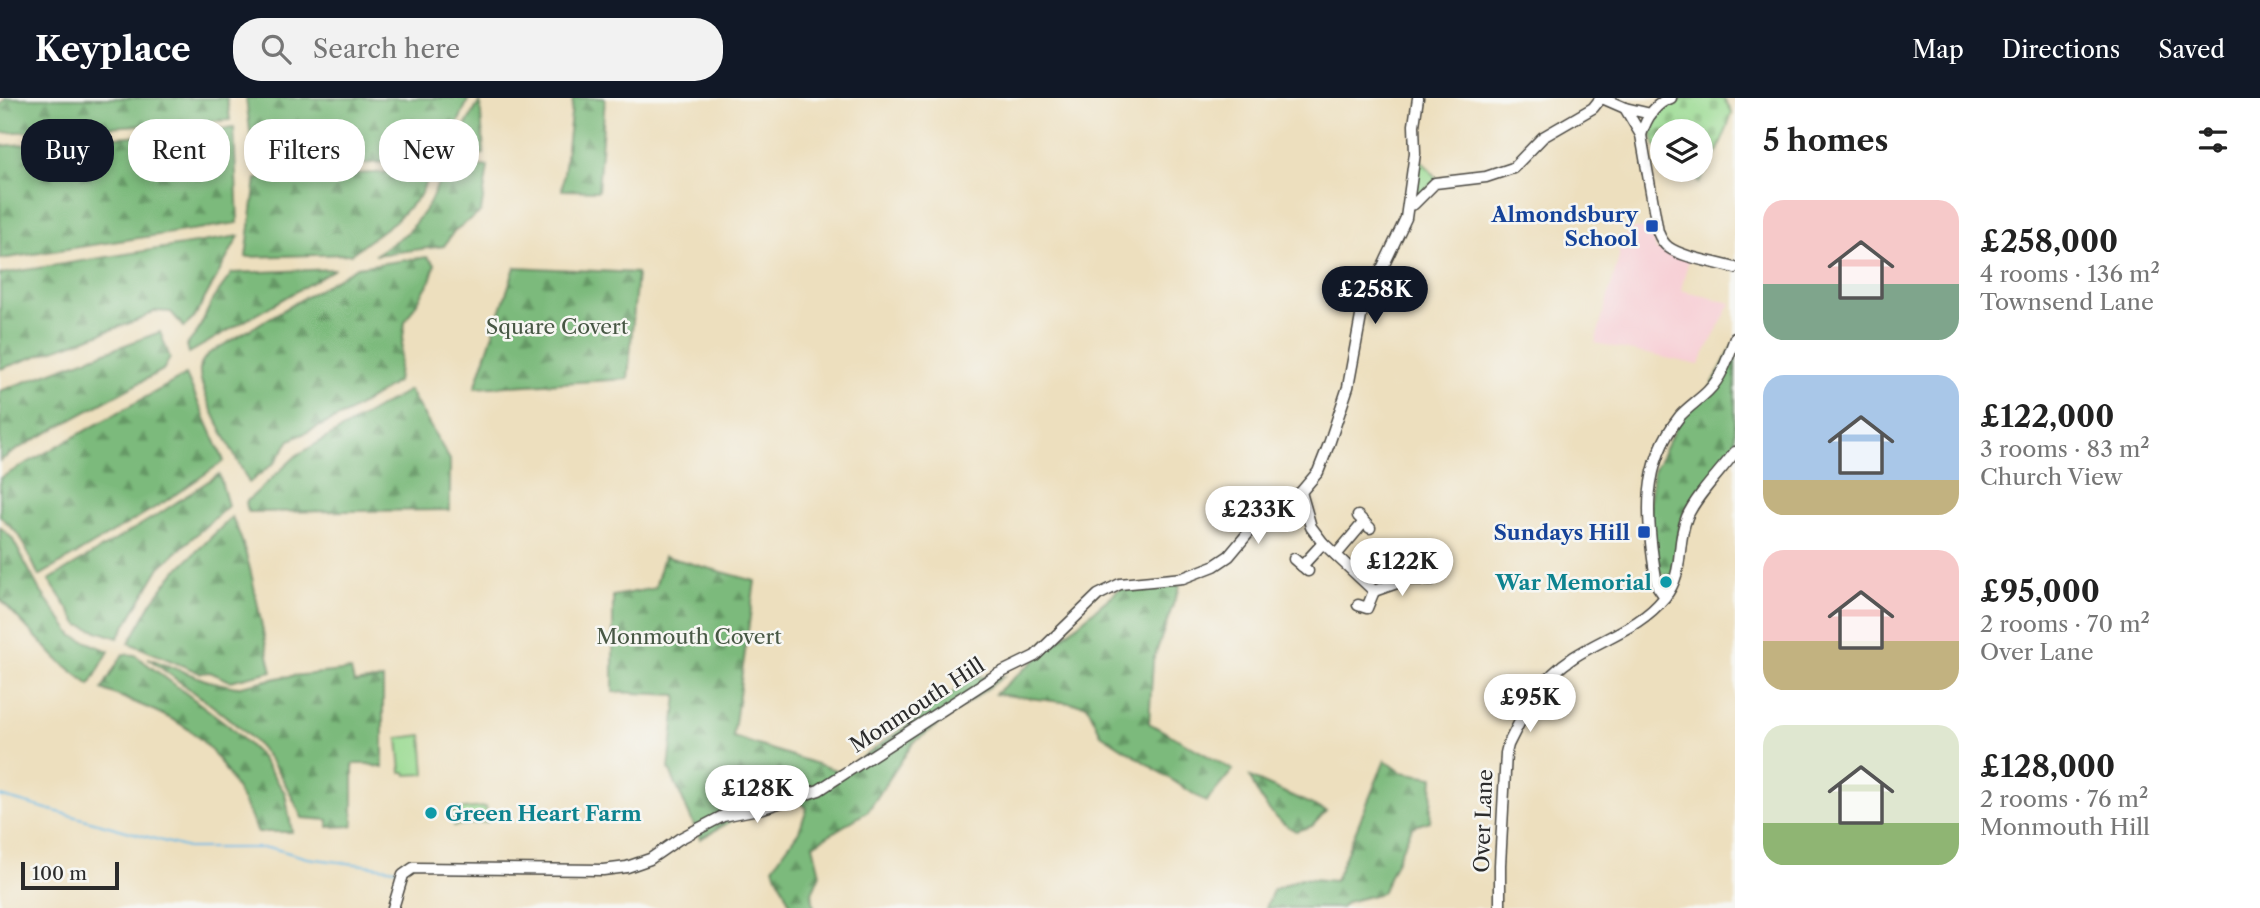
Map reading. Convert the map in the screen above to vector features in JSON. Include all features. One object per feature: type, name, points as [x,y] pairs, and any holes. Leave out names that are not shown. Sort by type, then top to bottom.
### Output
[{"type":"street","points":[[1374,590],[1323,543],[1311,527],[1301,492],[1318,472],[1329,444],[1348,387],[1362,311],[1406,218],[1415,153],[1414,125],[1418,98]]},
{"type":"street","points":[[1409,205],[1414,204],[1435,183],[1486,177],[1513,168],[1543,137],[1593,108],[1601,98],[1625,108],[1651,114]]},
{"type":"street","points":[[1641,135],[1651,114],[1661,102],[1671,98]]},
{"type":"street","points":[[1625,108],[1641,135],[1658,232],[1664,243],[1687,254],[1735,268]]},
{"type":"street","points":[[1665,597],[1656,578],[1648,512],[1650,482],[1656,456],[1681,414],[1707,392],[1722,373],[1735,338]]},
{"type":"street","name":"Over Lane","points":[[1500,908],[1506,753],[1532,698],[1543,682],[1574,657],[1629,628],[1665,597],[1676,580],[1687,516],[1735,453]]},
{"type":"street","name":"Monmouth Hill","points":[[393,908],[403,875],[413,868],[603,870],[627,867],[650,859],[679,839],[723,816],[763,808],[819,790],[998,674],[1035,656],[1098,595],[1120,584],[1184,578],[1214,566],[1229,556],[1260,519],[1301,492]]},
{"type":"street","points":[[1336,555],[1364,522]]},
{"type":"street","points":[[1301,565],[1323,543]]},
{"type":"street","points":[[1374,590],[1408,579],[1426,583]]},
{"type":"street","points":[[1359,605],[1367,608],[1374,590]]},
{"type":"shaded area","points":[[1632,229],[1652,229],[1656,249],[1689,259],[1681,290],[1731,303],[1699,365],[1595,343],[1619,257],[1619,243]]},
{"type":"green space","points":[[6,98],[227,98],[230,119],[128,119],[128,126],[114,127],[114,119],[21,119],[21,132],[0,133],[0,105]]},
{"type":"green space","points":[[246,98],[469,98],[460,119],[379,119],[379,163],[365,164],[365,119],[249,119]]},
{"type":"green space","points":[[573,98],[605,98],[598,191],[562,190]]},
{"type":"green space","points":[[1686,98],[1723,98],[1732,112],[1713,160],[1713,119],[1653,119],[1666,105]]},
{"type":"green space","points":[[480,101],[484,154],[479,154],[479,119],[469,119]]},
{"type":"green space","points":[[230,128],[234,128],[238,223],[0,259],[0,146],[21,144],[21,182],[114,182],[114,137],[128,136],[128,182],[230,182]]},
{"type":"green space","points":[[1417,155],[1437,179],[1413,200]]},
{"type":"green space","points":[[479,166],[488,166],[481,212],[454,231],[444,246],[375,255],[408,232],[428,206],[439,182],[479,182]]},
{"type":"green space","points":[[365,173],[379,173],[379,182],[426,182],[419,197],[395,221],[351,254],[246,257],[256,182],[365,182]]},
{"type":"green space","points":[[239,236],[194,318],[184,327],[171,312],[155,311],[141,319],[0,369],[0,274]]},
{"type":"green space","points":[[427,257],[435,264],[430,281],[405,322],[397,382],[348,413],[290,440],[275,462],[249,483],[206,397],[200,370],[206,356],[357,267]]},
{"type":"green space","name":"Square Covert","points":[[515,267],[637,273],[628,379],[475,388]]},
{"type":"green space","points":[[335,269],[189,353],[187,345],[198,331],[213,299],[232,273]]},
{"type":"green space","points":[[160,332],[170,358],[163,370],[0,461],[0,391]]},
{"type":"green space","points":[[1735,342],[1735,445],[1685,510],[1680,524],[1676,571],[1672,576],[1659,573],[1649,512],[1653,472],[1682,415],[1708,392]]},
{"type":"green space","points":[[186,375],[224,461],[166,501],[39,576],[20,536],[0,516],[0,478]]},
{"type":"green space","points":[[409,390],[450,460],[450,510],[248,512],[246,502],[297,455]]},
{"type":"green space","points":[[219,474],[228,506],[160,567],[118,638],[79,625],[49,580]]},
{"type":"green space","points":[[232,517],[251,573],[272,671],[230,681],[210,672],[200,673],[129,643],[152,602],[172,575]]},
{"type":"green space","points":[[0,527],[12,538],[39,589],[73,636],[109,651],[90,685],[57,659],[0,599]]},
{"type":"green space","name":"Monmouth Covert","points":[[664,556],[755,581],[733,737],[842,772],[974,677],[1004,676],[913,743],[868,811],[813,845],[820,874],[812,893],[814,908],[792,908],[773,867],[799,831],[807,808],[790,795],[761,804],[700,839],[669,769],[677,695],[613,692],[613,596],[655,588]]},
{"type":"green space","points":[[1180,585],[1153,661],[1149,723],[1233,770],[1206,802],[1101,734],[1087,705],[995,694],[1122,587]]},
{"type":"green space","points":[[123,654],[135,655],[228,725],[259,755],[285,793],[292,832],[258,832],[230,778],[203,742],[173,720],[102,689]]},
{"type":"green space","points":[[148,658],[208,681],[236,687],[282,677],[351,670],[354,683],[383,679],[383,768],[353,764],[353,826],[328,827],[328,820],[302,818],[280,775],[251,739],[224,714]]},
{"type":"green space","points":[[422,735],[425,774],[406,775],[401,772],[398,738]]},
{"type":"green space","points":[[1385,760],[1401,772],[1433,777],[1430,821],[1412,827],[1382,893],[1347,902],[1341,908],[1266,908],[1273,890],[1301,878],[1335,881]]},
{"type":"green space","points":[[1250,777],[1326,811],[1312,826],[1296,831],[1280,821],[1268,808]]},
{"type":"green space","points":[[486,807],[488,822],[454,826],[453,810]]},
{"type":"waterway","points":[[0,796],[188,848],[272,848],[307,858],[396,869]]},
{"type":"place","name":"Almondsbury School","points":[[1652,226]]},
{"type":"place","name":"Sundays Hill","points":[[1644,532]]},
{"type":"place","name":"War Memorial","points":[[1666,582]]},
{"type":"place","name":"Green Heart Farm","points":[[431,813]]}]
